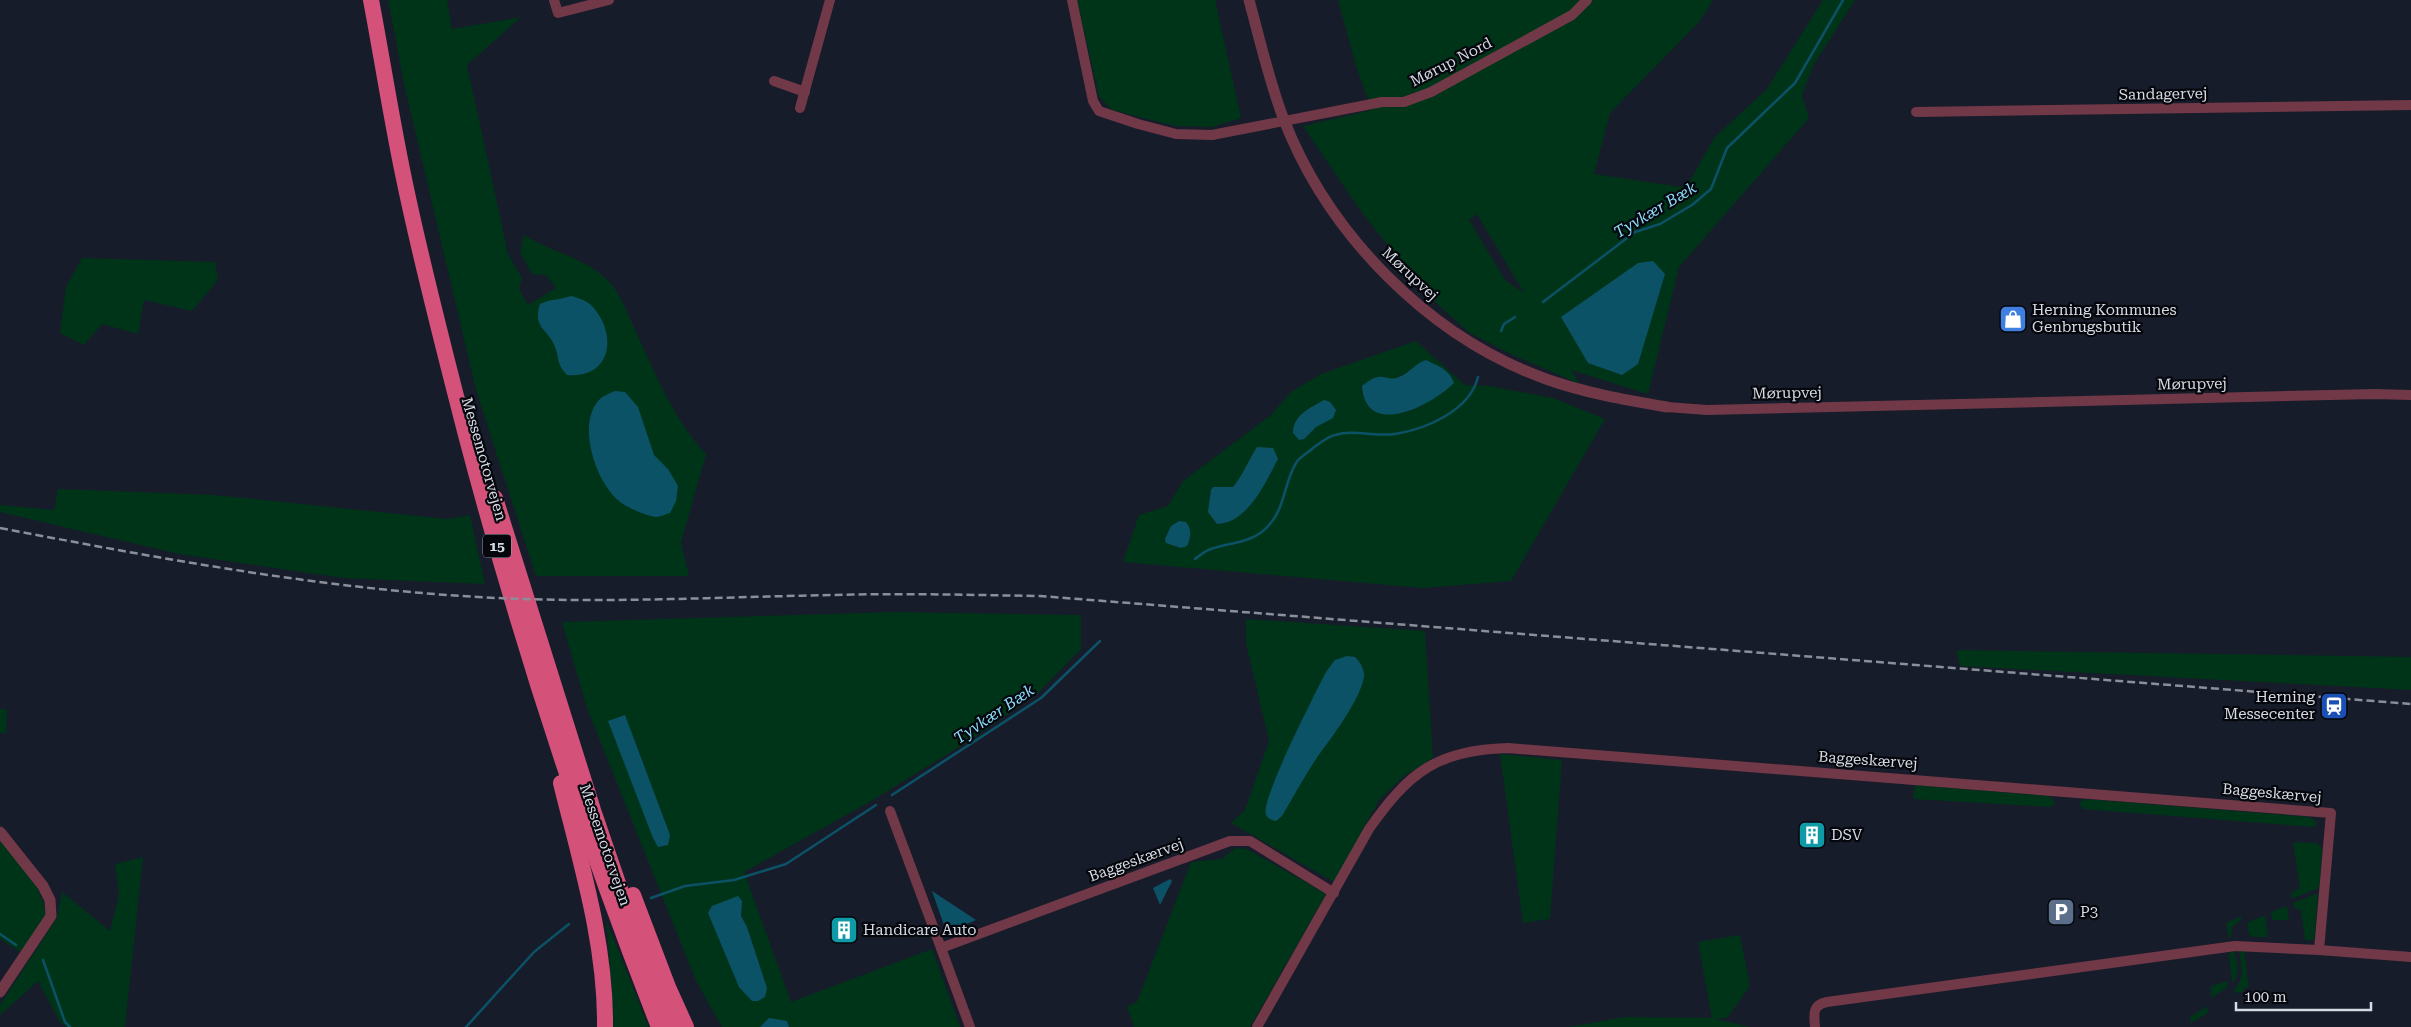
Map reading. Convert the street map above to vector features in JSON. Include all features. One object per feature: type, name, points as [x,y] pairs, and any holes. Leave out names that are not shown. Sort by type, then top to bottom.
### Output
[{"type":"highway","name":"Messemotorvejen","points":[[371,0],[403,175],[446,356],[488,516],[535,677],[612,903],[659,1027]]},
{"type":"highway","name":"Messemotorvejen","points":[[381,52],[454,352],[499,514],[560,711],[634,930],[672,1027]]},
{"type":"highway","points":[[535,677],[592,910],[602,959],[605,1027]]},
{"type":"highway","points":[[560,711],[591,786],[668,988],[686,1027]]},
{"type":"street","points":[[554,0],[558,13],[609,0]]},
{"type":"street","points":[[800,108],[830,0]]},
{"type":"street","points":[[1072,0],[1094,101],[1099,111],[1176,134],[1212,135],[1284,121]]},
{"type":"street","name":"Mørupvej","points":[[1249,0],[1284,121],[1309,172],[1347,230],[1376,264],[1418,304],[1465,339],[1503,360],[1545,379],[1594,394],[1667,408],[1707,410],[2374,394],[2411,395]]},
{"type":"street","name":"Mørup Nord","points":[[1284,121],[1382,102],[1404,102],[1431,92],[1572,15],[1586,0]]},
{"type":"street","points":[[774,81],[804,92]]},
{"type":"street","name":"Sandagervej","points":[[1916,112],[2411,105]]},
{"type":"street","name":"Baggeskærvej","points":[[1257,1027],[1369,829],[1388,802],[1411,778],[1440,760],[1479,749],[1508,748],[2331,813],[2319,950]]},
{"type":"street","points":[[890,811],[970,1027]]},
{"type":"street","points":[[0,832],[43,886],[50,900],[51,916],[0,992]]},
{"type":"street","name":"Baggeskærvej","points":[[941,948],[1230,841],[1250,841],[1334,893]]},
{"type":"street","points":[[1815,1027],[1814,1010],[1818,1005],[1827,1002],[2203,950],[2248,945],[2411,957]]},
{"type":"green space","points":[[388,0],[447,0],[452,29],[521,17],[467,65],[508,254],[522,278],[519,289],[528,305],[556,288],[546,275],[532,274],[520,252],[524,235],[592,268],[612,285],[620,297],[652,368],[676,413],[685,428],[706,454],[681,543],[689,576],[536,576],[476,390],[404,84]]},
{"type":"green space","points":[[1077,0],[1215,0],[1241,118],[1212,127],[1175,126],[1112,110],[1099,96]]},
{"type":"green space","points":[[1338,0],[1713,0],[1699,22],[1610,113],[1594,174],[1681,187],[1690,181],[1714,138],[1767,89],[1823,0],[1855,0],[1813,66],[1802,95],[1809,118],[1679,267],[1648,394],[1571,370],[1580,384],[1513,355],[1470,333],[1427,295],[1360,210],[1303,126],[1372,110],[1356,66]],"holes":[[[1477,214],[1524,293],[1505,280],[1469,220]]]},
{"type":"green space","points":[[82,258],[215,262],[218,280],[192,311],[144,300],[138,334],[102,324],[84,345],[60,333],[66,287]]},
{"type":"green space","points":[[1416,341],[1465,385],[1489,386],[1553,398],[1605,419],[1511,581],[1423,588],[1123,562],[1139,515],[1168,506],[1183,481],[1271,415],[1291,392],[1321,374]]},
{"type":"green space","points":[[58,489],[214,495],[447,519],[470,515],[485,584],[343,578],[179,554],[0,512],[0,505],[54,510]]},
{"type":"green space","points":[[894,612],[1081,615],[1081,649],[1038,693],[972,739],[873,800],[744,872],[791,1002],[932,949],[960,1027],[789,1027],[787,1021],[761,1025],[760,1027],[722,1027],[696,981],[587,708],[562,622]],"holes":[[[742,901],[741,916],[747,927],[767,988],[723,946],[708,913]]]},
{"type":"green space","points":[[1246,619],[1425,631],[1433,758],[1404,776],[1379,800],[1334,882],[1231,823],[1245,810],[1269,741],[1246,643]]},
{"type":"green space","points":[[1956,650],[2411,657],[2411,690],[1960,666]]},
{"type":"green space","points":[[0,709],[7,709],[6,734],[0,732]]},
{"type":"green space","points":[[1500,754],[1562,760],[1550,919],[1523,923]]},
{"type":"green space","points":[[1915,785],[2046,796],[2051,797],[2055,804],[2050,807],[1913,799]]},
{"type":"green space","points":[[2084,799],[2309,817],[2315,820],[2317,824],[2312,827],[2083,809],[2079,804]]},
{"type":"green space","points":[[0,841],[35,884],[44,904],[46,915],[20,952],[0,939]]},
{"type":"green space","points":[[2293,842],[2317,843],[2322,848],[2319,888],[2292,899],[2291,893],[2300,888]]},
{"type":"green space","points":[[1235,848],[1247,849],[1326,894],[1250,1027],[1134,1027],[1127,1006],[1137,1002],[1191,862],[1222,859]]},
{"type":"green space","points":[[143,857],[125,1027],[66,1027],[60,1022],[38,981],[0,1015],[0,1005],[57,918],[62,892],[110,931],[119,895],[115,864]]},
{"type":"green space","points":[[2318,894],[2314,940],[2305,940],[2301,910],[2294,908],[2293,903]]},
{"type":"green space","points":[[2287,906],[2289,920],[2272,920],[2271,912]]},
{"type":"green space","points":[[2265,915],[2268,937],[2252,937],[2249,934],[2247,923]]},
{"type":"green space","points":[[2241,916],[2241,920],[2232,927],[2231,938],[2229,938],[2226,923]]},
{"type":"green space","points":[[606,920],[649,1027],[611,1027],[612,990]]},
{"type":"green space","points":[[1740,935],[1750,986],[1727,1018],[1715,1019],[1751,1027],[1568,1027],[1624,1017],[1712,1018],[1698,942]]},
{"type":"green space","points":[[2239,950],[2244,951],[2249,987],[2244,988],[2244,992],[2235,993],[2234,989],[2238,985],[2241,976]]},
{"type":"green space","points":[[2231,951],[2234,951],[2238,972],[2232,983],[2229,954]]},
{"type":"green space","points":[[2228,981],[2227,988],[2211,998],[2211,986]]},
{"type":"green space","points":[[2207,1006],[2208,1013],[2191,1023],[2190,1017]]},
{"type":"water","points":[[1653,261],[1665,274],[1638,364],[1622,375],[1588,363],[1561,317],[1638,263]]},
{"type":"water","points":[[571,296],[585,301],[592,306],[600,317],[607,341],[606,352],[602,362],[594,370],[582,374],[567,375],[560,364],[552,341],[540,324],[538,312],[540,304]]},
{"type":"water","points":[[1426,360],[1439,366],[1452,378],[1454,383],[1444,392],[1416,408],[1387,415],[1375,411],[1366,402],[1362,386],[1369,381],[1379,377],[1399,377]]},
{"type":"water","points":[[615,391],[625,392],[638,407],[654,455],[668,469],[678,486],[676,501],[670,513],[658,517],[652,516],[623,504],[613,496],[597,470],[589,438],[589,422],[593,409],[601,398]]},
{"type":"water","points":[[1324,400],[1330,402],[1336,410],[1333,418],[1316,427],[1304,439],[1299,440],[1293,433],[1296,421],[1303,413]]},
{"type":"water","points":[[1257,447],[1273,448],[1278,459],[1261,490],[1246,509],[1238,517],[1228,522],[1217,524],[1208,512],[1211,490],[1213,487],[1233,487]]},
{"type":"water","points":[[1179,521],[1186,522],[1190,534],[1187,546],[1181,548],[1166,543],[1165,539],[1171,526]]},
{"type":"water","points":[[1347,656],[1355,657],[1364,672],[1357,696],[1282,816],[1276,821],[1270,819],[1266,815],[1266,805],[1290,745],[1326,672],[1335,660]]},
{"type":"water","points":[[625,715],[670,835],[668,845],[658,847],[653,838],[608,721]]},
{"type":"water","points":[[1170,879],[1172,881],[1160,905],[1153,888]]},
{"type":"water","points":[[932,891],[976,920],[951,931],[944,925]]},
{"type":"water","points":[[738,896],[742,901],[741,916],[747,927],[767,988],[765,997],[758,1001],[752,1001],[739,987],[708,913],[712,906]]},
{"type":"water","points":[[769,1018],[787,1021],[789,1027],[760,1027]]},
{"type":"waterway","name":"Tyvkær Bæk","points":[[1543,302],[1635,232],[1660,224],[1692,205],[1711,189],[1727,148],[1795,83],[1843,0]]},
{"type":"waterway","name":"Tyvkær Bæk","points":[[1501,331],[1504,324],[1515,317]]},
{"type":"waterway","name":"Tyvkær Bæk","points":[[1195,559],[1209,550],[1250,539],[1263,531],[1278,511],[1297,461],[1324,440],[1342,433],[1380,435],[1395,434],[1420,428],[1457,408],[1473,389],[1478,377]]},
{"type":"waterway","name":"Tyvkær Bæk","points":[[892,795],[1041,698],[1100,641]]},
{"type":"waterway","name":"Tyvkær Bæk","points":[[651,898],[685,886],[734,880],[786,864],[876,805]]},
{"type":"waterway","name":"Tyvkær Bæk","points":[[466,1027],[534,952],[569,924]]},
{"type":"waterway","name":"Tyvkær Bæk","points":[[0,934],[16,945]]},
{"type":"waterway","name":"Tyvkær Bæk","points":[[43,960],[65,1022],[70,1027]]},
{"type":"railway","points":[[0,528],[238,570],[358,587],[418,593],[567,600],[886,594],[1040,596],[2411,704]]},
{"type":"place","name":"Herning Kommunes Genbrugsbutik","points":[[2013,319]]},
{"type":"place","name":"Herning Messecenter","points":[[2334,706]]},
{"type":"place","name":"DSV","points":[[1812,835]]},
{"type":"place","name":"P3","points":[[2061,912]]},
{"type":"place","name":"Handicare Auto","points":[[844,930]]}]
